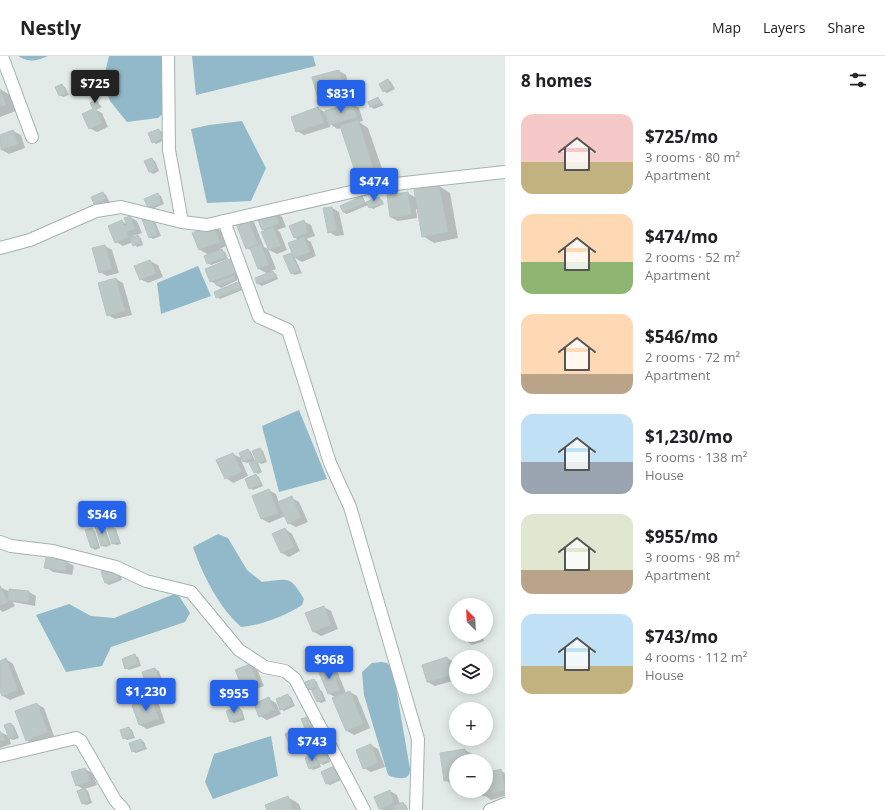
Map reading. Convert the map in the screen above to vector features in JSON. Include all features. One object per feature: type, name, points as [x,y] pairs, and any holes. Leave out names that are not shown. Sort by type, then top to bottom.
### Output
[{"type":"street","points":[[2,56],[32,137]]},
{"type":"street","points":[[168,56],[169,150],[182,222]]},
{"type":"street","points":[[0,248],[30,240],[96,211],[121,207],[182,222],[207,224],[377,186],[505,172]]},
{"type":"street","points":[[224,221],[259,317],[288,330],[330,463],[350,507],[418,739],[416,810]]},
{"type":"street","points":[[0,542],[11,546],[53,551],[116,567],[146,581],[191,592],[239,650],[265,667],[285,671],[295,679],[364,810]]},
{"type":"street","points":[[0,756],[76,738],[81,741],[115,800],[124,810]]},
{"type":"street","points":[[490,810],[505,804]]},
{"type":"water","points":[[18,56],[48,56],[40,59],[26,60]]},
{"type":"water","points":[[109,56],[162,56],[168,109],[158,118],[127,122],[110,101],[103,81]]},
{"type":"water","points":[[192,56],[313,56],[316,66],[196,95]]},
{"type":"water","points":[[242,121],[266,168],[251,201],[207,203],[191,129]]},
{"type":"water","points":[[198,266],[211,296],[161,314],[157,283]]},
{"type":"water","points":[[299,410],[327,479],[279,492],[262,426]]},
{"type":"water","points":[[218,534],[228,538],[247,570],[262,582],[288,580],[291,582],[304,599],[302,605],[273,619],[241,627],[233,619],[212,590],[193,547]]},
{"type":"water","points":[[177,593],[190,613],[185,622],[111,647],[102,666],[66,672],[36,615],[69,604],[91,616],[114,618]]},
{"type":"water","points":[[372,663],[387,663],[393,670],[410,769],[408,776],[403,778],[389,776],[387,772],[364,695],[362,672]]},
{"type":"water","points":[[271,736],[278,776],[213,799],[205,782],[214,754]]},
{"type":"building","points":[[339,70],[346,95],[319,102],[312,77]]},
{"type":"building","points":[[388,79],[392,88],[383,92],[379,84]]},
{"type":"building","points":[[62,84],[66,93],[59,96],[55,87]]},
{"type":"building","points":[[0,89],[6,105],[0,107]]},
{"type":"building","points":[[378,97],[381,103],[370,107],[368,102]]},
{"type":"building","points":[[97,100],[99,106],[93,109],[90,103]]},
{"type":"building","points":[[352,103],[357,117],[329,125],[325,111]]},
{"type":"building","points":[[318,107],[324,123],[296,132],[291,117]]},
{"type":"building","points":[[95,108],[102,123],[89,129],[82,114]]},
{"type":"building","points":[[358,120],[376,177],[359,183],[340,126]]},
{"type":"building","points":[[159,129],[163,138],[152,143],[148,133]]},
{"type":"building","points":[[13,130],[18,144],[1,150],[0,135]]},
{"type":"building","points":[[152,158],[156,169],[149,172],[144,161]]},
{"type":"building","points":[[439,185],[448,232],[422,237],[414,190]]},
{"type":"building","points":[[103,192],[106,199],[94,204],[91,197]]},
{"type":"building","points":[[408,192],[411,215],[390,217],[387,195]]},
{"type":"building","points":[[158,193],[161,203],[148,208],[144,199]]},
{"type":"building","points":[[362,196],[365,203],[343,212],[340,206]]},
{"type":"building","points":[[379,197],[382,203],[369,208],[366,202]]},
{"type":"building","points":[[332,207],[337,231],[328,233],[323,208]]},
{"type":"building","points":[[275,211],[279,223],[262,230],[257,218]]},
{"type":"building","points":[[130,216],[135,229],[126,232],[129,237],[115,243],[108,226],[122,220],[124,226],[127,225],[124,218]]},
{"type":"building","points":[[151,216],[158,234],[149,238],[142,219]]},
{"type":"building","points":[[247,217],[258,244],[246,249],[235,221]]},
{"type":"building","points":[[304,220],[308,232],[294,238],[289,226]]},
{"type":"building","points":[[213,225],[220,242],[199,250],[192,233]]},
{"type":"building","points":[[273,227],[281,246],[269,250],[261,232]]},
{"type":"building","points":[[138,235],[141,243],[133,246],[130,238]]},
{"type":"building","points":[[304,237],[310,252],[294,258],[288,243]]},
{"type":"building","points":[[261,244],[269,265],[258,269],[250,248]]},
{"type":"building","points":[[105,245],[112,269],[99,273],[92,248]]},
{"type":"building","points":[[222,249],[225,257],[207,264],[204,256]]},
{"type":"building","points":[[291,253],[299,271],[291,274],[283,256]]},
{"type":"building","points":[[232,258],[237,272],[210,282],[205,269]]},
{"type":"building","points":[[150,260],[156,273],[140,280],[134,266]]},
{"type":"building","points":[[273,271],[276,277],[257,284],[255,278]]},
{"type":"building","points":[[234,275],[235,279],[217,286],[215,283]]},
{"type":"building","points":[[116,278],[125,311],[107,316],[98,283]]},
{"type":"building","points":[[240,281],[243,287],[216,298],[214,292]]},
{"type":"building","points":[[260,448],[265,460],[257,463],[252,451]]},
{"type":"building","points":[[248,449],[252,458],[243,462],[239,453]]},
{"type":"building","points":[[233,453],[242,472],[225,479],[216,460]]},
{"type":"building","points":[[255,460],[259,471],[254,473],[249,463]]},
{"type":"building","points":[[256,474],[261,484],[249,489],[245,479]]},
{"type":"building","points":[[269,489],[278,513],[261,519],[252,496]]},
{"type":"building","points":[[292,496],[301,518],[288,524],[278,502]]},
{"type":"building","points":[[102,524],[109,544],[101,546],[95,526]]},
{"type":"building","points":[[113,526],[119,542],[112,544],[107,528]]},
{"type":"building","points":[[92,528],[98,546],[91,548],[85,530]]},
{"type":"building","points":[[285,528],[294,547],[281,553],[272,534]]},
{"type":"building","points":[[46,558],[67,561],[65,571],[44,568]]},
{"type":"building","points":[[115,567],[119,579],[105,583],[101,572]]},
{"type":"building","points":[[0,586],[8,602],[0,606]]},
{"type":"building","points":[[9,589],[29,591],[28,602],[8,600]]},
{"type":"building","points":[[324,606],[331,625],[313,632],[305,613]]},
{"type":"building","points":[[135,654],[138,664],[125,669],[122,659]]},
{"type":"building","points":[[447,657],[449,664],[449,676],[427,682],[422,665]]},
{"type":"building","points":[[6,658],[18,690],[2,696],[0,691],[0,661]]},
{"type":"building","points":[[250,664],[257,681],[243,688],[235,670]]},
{"type":"building","points":[[330,665],[340,690],[328,694],[318,670]]},
{"type":"building","points":[[155,668],[160,681],[147,686],[142,672]]},
{"type":"building","points":[[314,679],[317,686],[308,690],[305,682]]},
{"type":"building","points":[[319,688],[323,699],[317,702],[312,691]]},
{"type":"building","points":[[350,691],[363,724],[346,731],[332,698]]},
{"type":"building","points":[[288,694],[292,705],[280,710],[276,699]]},
{"type":"building","points":[[269,697],[274,710],[259,717],[254,704]]},
{"type":"building","points":[[152,699],[159,719],[139,725],[132,705]]},
{"type":"building","points":[[37,703],[48,732],[26,741],[15,711]]},
{"type":"building","points":[[239,707],[242,718],[230,722],[226,711]]},
{"type":"building","points":[[313,715],[316,723],[305,728],[301,719]]},
{"type":"building","points":[[11,723],[16,736],[9,739],[4,725]]},
{"type":"building","points":[[129,727],[132,736],[123,739],[120,730]]},
{"type":"building","points":[[297,729],[304,744],[291,749],[285,734]]},
{"type":"building","points":[[0,731],[5,740],[0,741]]},
{"type":"building","points":[[141,739],[144,748],[132,752],[129,743]]},
{"type":"building","points":[[314,742],[318,751],[307,755],[304,746]]},
{"type":"building","points":[[371,744],[378,763],[363,769],[356,750]]},
{"type":"building","points":[[465,749],[466,754],[449,754],[449,780],[444,781],[440,753]]},
{"type":"building","points":[[324,752],[328,760],[319,764],[316,755]]},
{"type":"building","points":[[314,754],[318,765],[309,769],[305,758]]},
{"type":"building","points":[[334,766],[339,779],[326,784],[321,772]]},
{"type":"building","points":[[85,768],[90,781],[76,786],[71,772]]},
{"type":"building","points":[[501,769],[505,790],[493,793],[493,771]]},
{"type":"building","points":[[85,788],[89,801],[82,804],[77,791]]},
{"type":"building","points":[[390,790],[394,803],[379,809],[374,797]]},
{"type":"building","points":[[288,796],[293,810],[267,810],[265,805]]},
{"type":"building","points":[[403,802],[406,810],[394,810],[393,806]]}]
